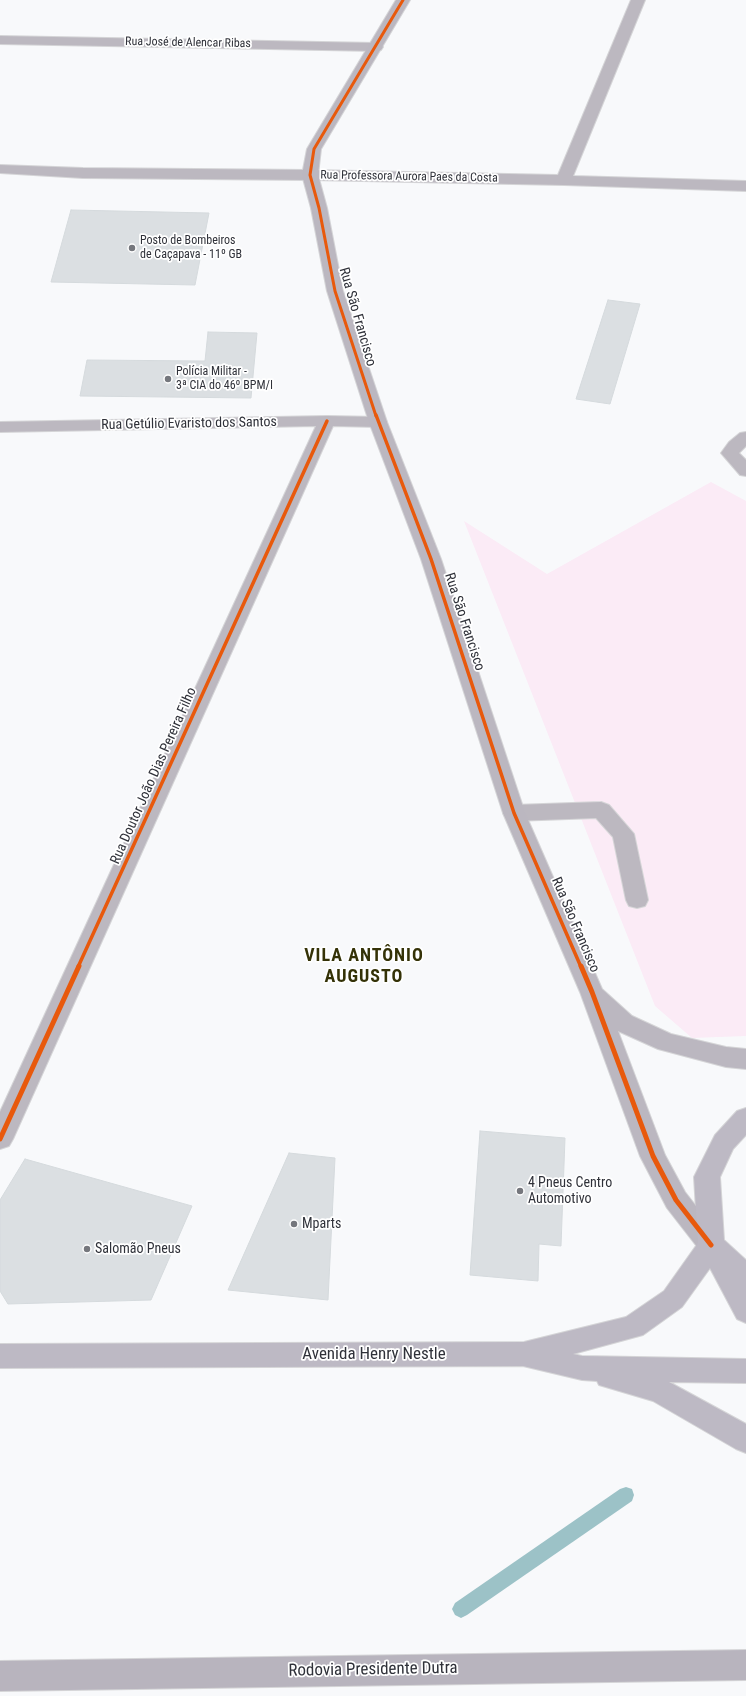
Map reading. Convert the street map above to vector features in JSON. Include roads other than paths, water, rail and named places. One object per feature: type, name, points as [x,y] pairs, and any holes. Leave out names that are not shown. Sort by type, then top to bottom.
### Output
[{"type":"highway","name":"Rodovia Presidente Dutra","points":[[0,1676],[746,1665]]},
{"type":"main road","points":[[746,1118],[724,1142],[708,1177],[712,1245],[746,1310]]},
{"type":"main road","points":[[712,1245],[746,1276]]},
{"type":"main road","points":[[524,1354],[633,1328],[673,1299],[712,1245]]},
{"type":"main road","name":"Avenida Henry Nestle","points":[[0,1356],[524,1354],[582,1368],[746,1371]]},
{"type":"main road","points":[[582,1368],[660,1391],[746,1440]]},
{"type":"street","name":"Rua São Francisco","points":[[403,0],[314,149],[310,175],[335,291],[378,422],[431,559],[514,812],[592,992],[653,1156],[676,1200],[712,1245]]},
{"type":"street","points":[[564,180],[638,0]]},
{"type":"street","name":"Rua José de Alencar Ribas","points":[[0,40],[376,47]]},
{"type":"street","name":"Rua Professora Aurora Paes da Costa","points":[[0,169],[83,173],[310,175],[564,180],[746,186]]},
{"type":"street","name":"Rua Getúlio Evaristo dos Santos","points":[[0,428],[327,421],[378,422]]},
{"type":"street","name":"Rua Doutor João Dias Pereira Filho","points":[[0,1140],[327,421]]},
{"type":"street","points":[[746,437],[735,446],[730,453],[746,471]]},
{"type":"street","points":[[514,812],[601,810],[623,834],[637,900]]},
{"type":"street","name":"Rua São Francisco","points":[[592,992],[624,1023],[666,1042],[726,1057],[746,1059]]},
{"type":"waterway","points":[[461,1609],[626,1495]]},
{"type":"place","name":"Posto de Bombeiros de Caçapava - 11º GB","points":[[132,248]]},
{"type":"place","name":"Polícia Militar - 3ª CIA do 46º BPM/I","points":[[168,379]]},
{"type":"place","name":"4 Pneus Centro Automotivo","points":[[520,1191]]},
{"type":"place","name":"Mparts","points":[[294,1224]]},
{"type":"place","name":"Salomão Pneus","points":[[87,1249]]},
{"type":"district","name":"VILA ANTÔNIO AUGUSTO","points":[[364,966]]}]
